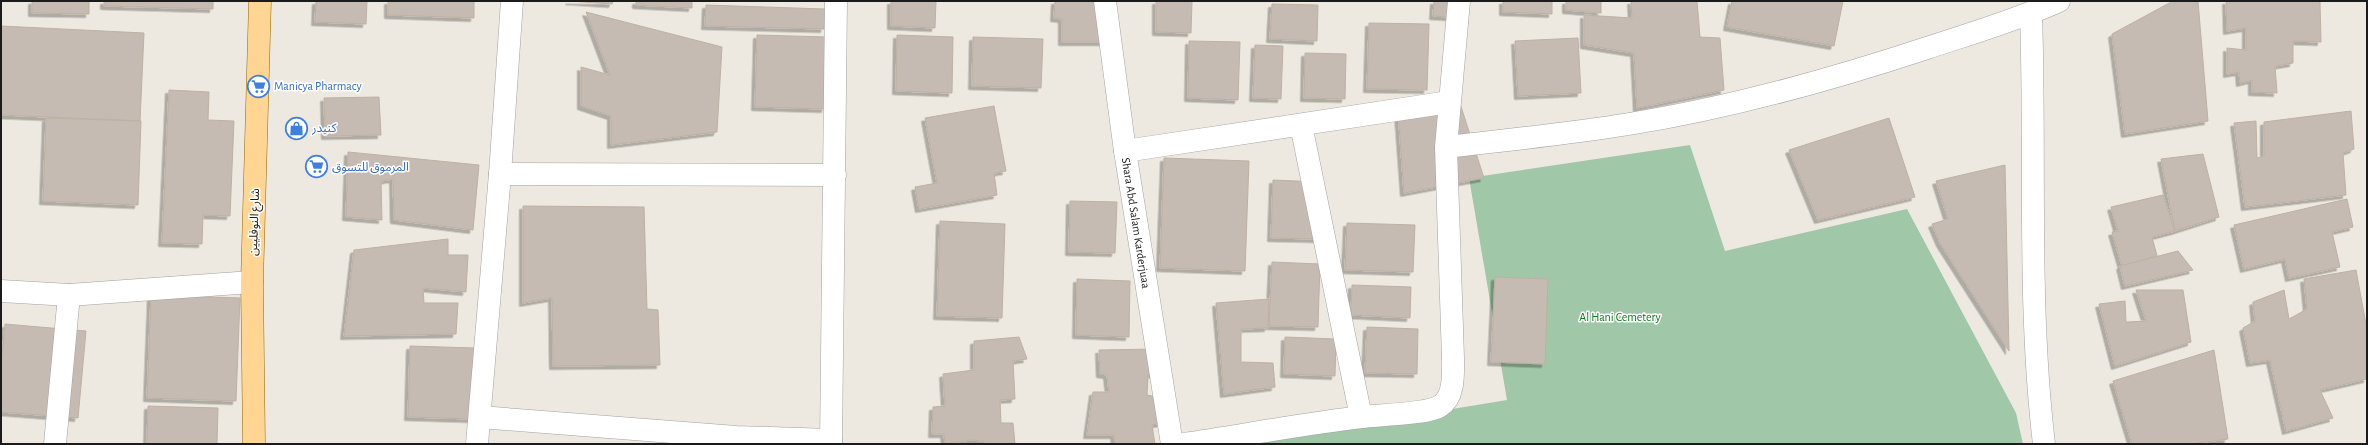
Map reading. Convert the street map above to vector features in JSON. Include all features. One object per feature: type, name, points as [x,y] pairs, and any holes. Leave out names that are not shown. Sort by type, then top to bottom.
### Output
[{"type":"main road","name":"شارع النوفليين","points":[[254,444],[252,282],[260,1]]},
{"type":"street","points":[[478,444],[500,174],[512,1]]},
{"type":"street","points":[[480,417],[736,437],[831,442],[836,1]]},
{"type":"street","name":"Shara Abd Salam Karderjuaa","points":[[1105,1],[1125,151],[1172,444]]},
{"type":"street","points":[[1184,444],[1361,417],[1424,410],[1440,406],[1448,397],[1453,384],[1446,147],[1459,1]]},
{"type":"street","points":[[1446,147],[1551,135],[1685,113],[1842,75],[2031,14],[2059,1]]},
{"type":"street","points":[[2031,14],[2034,83],[2034,295],[2038,396],[2044,444]]},
{"type":"street","points":[[1125,151],[1449,102]]},
{"type":"street","points":[[1301,125],[1361,417]]},
{"type":"street","points":[[500,174],[835,176]]},
{"type":"street","points":[[1,291],[69,295],[252,282]]},
{"type":"street","points":[[55,444],[69,295]]},
{"type":"green space","name":"Al Hani Cemetery","points":[[1690,145],[1725,251],[1907,209],[2016,413],[2023,444],[1239,444],[1507,400],[1469,178]]},
{"type":"building","points":[[32,1],[89,1],[89,14],[32,13]]},
{"type":"building","points":[[104,1],[213,1],[213,9],[104,6]]},
{"type":"building","points":[[316,1],[367,1],[366,24],[315,22]]},
{"type":"building","points":[[388,1],[474,1],[474,18],[388,15]]},
{"type":"building","points":[[569,1],[613,1],[612,4]]},
{"type":"building","points":[[636,1],[692,1],[692,8],[636,5]]},
{"type":"building","points":[[891,1],[936,1],[935,28],[891,26]]},
{"type":"building","points":[[1055,1],[1113,1],[1116,42],[1062,42],[1062,19],[1054,18]]},
{"type":"building","points":[[1156,1],[1192,1],[1191,33],[1156,32]]},
{"type":"building","points":[[1434,1],[1466,1],[1465,18],[1433,16]]},
{"type":"building","points":[[1503,1],[1552,1],[1552,14],[1503,12]]},
{"type":"building","points":[[1566,1],[1601,1],[1601,13],[1566,10]]},
{"type":"building","points":[[1631,1],[1697,1],[1700,37],[1720,38],[1724,90],[1637,108],[1634,53],[1584,45],[1584,15],[1632,18]]},
{"type":"building","points":[[1732,1],[1843,1],[1834,46],[1727,27]]},
{"type":"building","points":[[2173,1],[2198,1],[2208,121],[2125,134],[2112,34]]},
{"type":"building","points":[[2226,1],[2320,1],[2321,42],[2293,41],[2293,63],[2275,66],[2277,93],[2252,92],[2252,80],[2240,83],[2239,72],[2227,74],[2227,48],[2246,50],[2246,28],[2227,31]]},
{"type":"building","points":[[1272,4],[1318,5],[1317,41],[1270,39]]},
{"type":"building","points":[[706,5],[825,9],[824,29],[705,26]]},
{"type":"building","points":[[586,12],[722,47],[717,132],[611,145],[611,116],[581,106],[581,67],[610,75]]},
{"type":"building","points":[[1369,23],[1429,24],[1427,90],[1367,89]]},
{"type":"building","points":[[1,26],[144,33],[140,121],[1,115]]},
{"type":"building","points":[[757,35],[828,37],[825,109],[755,107]]},
{"type":"building","points":[[897,35],[953,37],[952,93],[896,91]]},
{"type":"building","points":[[973,37],[1043,39],[1041,88],[972,86]]},
{"type":"building","points":[[1578,38],[1581,93],[1518,96],[1515,41]]},
{"type":"building","points":[[1189,41],[1240,42],[1238,100],[1188,98]]},
{"type":"building","points":[[1255,45],[1283,46],[1281,99],[1253,98]]},
{"type":"building","points":[[1305,53],[1346,54],[1345,99],[1304,98]]},
{"type":"building","points":[[1455,88],[1484,178],[1404,193],[1398,111]]},
{"type":"building","points":[[169,90],[209,92],[208,120],[234,121],[230,216],[203,215],[202,244],[162,243]]},
{"type":"building","points":[[379,97],[381,135],[325,136],[324,98]]},
{"type":"building","points":[[994,106],[1006,171],[994,173],[997,195],[919,209],[915,187],[937,183],[925,118]]},
{"type":"building","points":[[2351,111],[2354,149],[2343,153],[2346,195],[2245,207],[2234,123],[2256,121],[2257,158],[2264,156],[2264,122]]},
{"type":"building","points":[[46,118],[141,121],[138,205],[43,201]]},
{"type":"building","points":[[1889,118],[1915,197],[1818,220],[1789,150]]},
{"type":"building","points":[[348,152],[479,165],[473,230],[394,220],[393,179],[381,181],[382,220],[346,217]]},
{"type":"building","points":[[2203,154],[2219,217],[2175,231],[2161,159]]},
{"type":"building","points":[[1164,158],[1249,161],[1245,271],[1160,268]]},
{"type":"building","points":[[2005,165],[2009,351],[1940,243],[1932,224],[1948,219],[1936,181]]},
{"type":"building","points":[[1273,180],[1319,182],[1317,239],[1271,238]]},
{"type":"building","points":[[2163,195],[2175,231],[2152,237],[2157,256],[2122,266],[2112,232],[2118,231],[2111,207]]},
{"type":"building","points":[[2347,199],[2353,227],[2332,232],[2340,267],[2289,278],[2285,259],[2244,269],[2234,225]]},
{"type":"building","points":[[1070,201],[1117,202],[1115,253],[1069,252]]},
{"type":"building","points":[[523,206],[644,207],[647,309],[658,310],[660,365],[553,366],[552,298],[523,303]]},
{"type":"building","points":[[940,221],[1005,224],[1002,318],[937,316]]},
{"type":"building","points":[[1347,223],[1415,225],[1413,272],[1345,270]]},
{"type":"building","points":[[448,239],[448,255],[468,255],[466,292],[423,288],[424,303],[458,303],[456,334],[344,336],[354,250]]},
{"type":"building","points":[[2178,251],[2193,270],[2125,286],[2120,266]]},
{"type":"building","points":[[1272,262],[1320,264],[1318,327],[1269,326]]},
{"type":"building","points":[[2356,270],[2367,330],[2367,379],[2320,390],[2333,418],[2286,431],[2270,360],[2250,363],[2243,328],[2255,321],[2253,302],[2284,290],[2289,319],[2307,309],[2304,279]]},
{"type":"building","points":[[1495,277],[1548,279],[1545,364],[1491,362]]},
{"type":"building","points":[[1077,279],[1130,281],[1129,337],[1076,335]]},
{"type":"building","points":[[1352,285],[1411,287],[1410,318],[1351,315]]},
{"type":"building","points":[[2136,290],[2183,290],[2191,342],[2115,366],[2099,304],[2125,301],[2126,322],[2146,321]]},
{"type":"building","points":[[151,295],[240,298],[236,401],[147,398]]},
{"type":"building","points":[[1269,299],[1268,328],[1241,329],[1241,362],[1273,363],[1275,387],[1224,394],[1216,303]]},
{"type":"building","points":[[5,324],[86,331],[78,418],[1,412],[1,366]]},
{"type":"building","points":[[1367,327],[1418,329],[1417,374],[1365,373]]},
{"type":"building","points":[[1019,337],[1027,359],[1013,361],[1015,399],[1000,400],[1001,423],[1013,423],[1015,444],[983,444],[984,441],[970,440],[945,444],[944,434],[932,434],[933,407],[945,406],[943,374],[974,370],[974,341]]},
{"type":"building","points":[[1285,337],[1336,339],[1335,376],[1284,374]]},
{"type":"building","points":[[410,346],[475,348],[472,419],[408,417]]},
{"type":"building","points":[[1155,349],[1156,375],[1148,374],[1147,395],[1161,398],[1161,423],[1152,425],[1155,444],[1115,444],[1114,435],[1087,435],[1093,392],[1109,392],[1107,375],[1100,374],[1099,350]]},
{"type":"building","points":[[2214,350],[2228,439],[2190,444],[2132,444],[2113,381]]},
{"type":"building","points":[[148,406],[218,408],[217,444],[147,444]]},
{"type":"place","name":"Manicya Pharmacy","points":[[259,86]]},
{"type":"place","name":"كنيدر","points":[[296,128]]},
{"type":"place","name":"المرموق للتسوق","points":[[317,167]]}]
